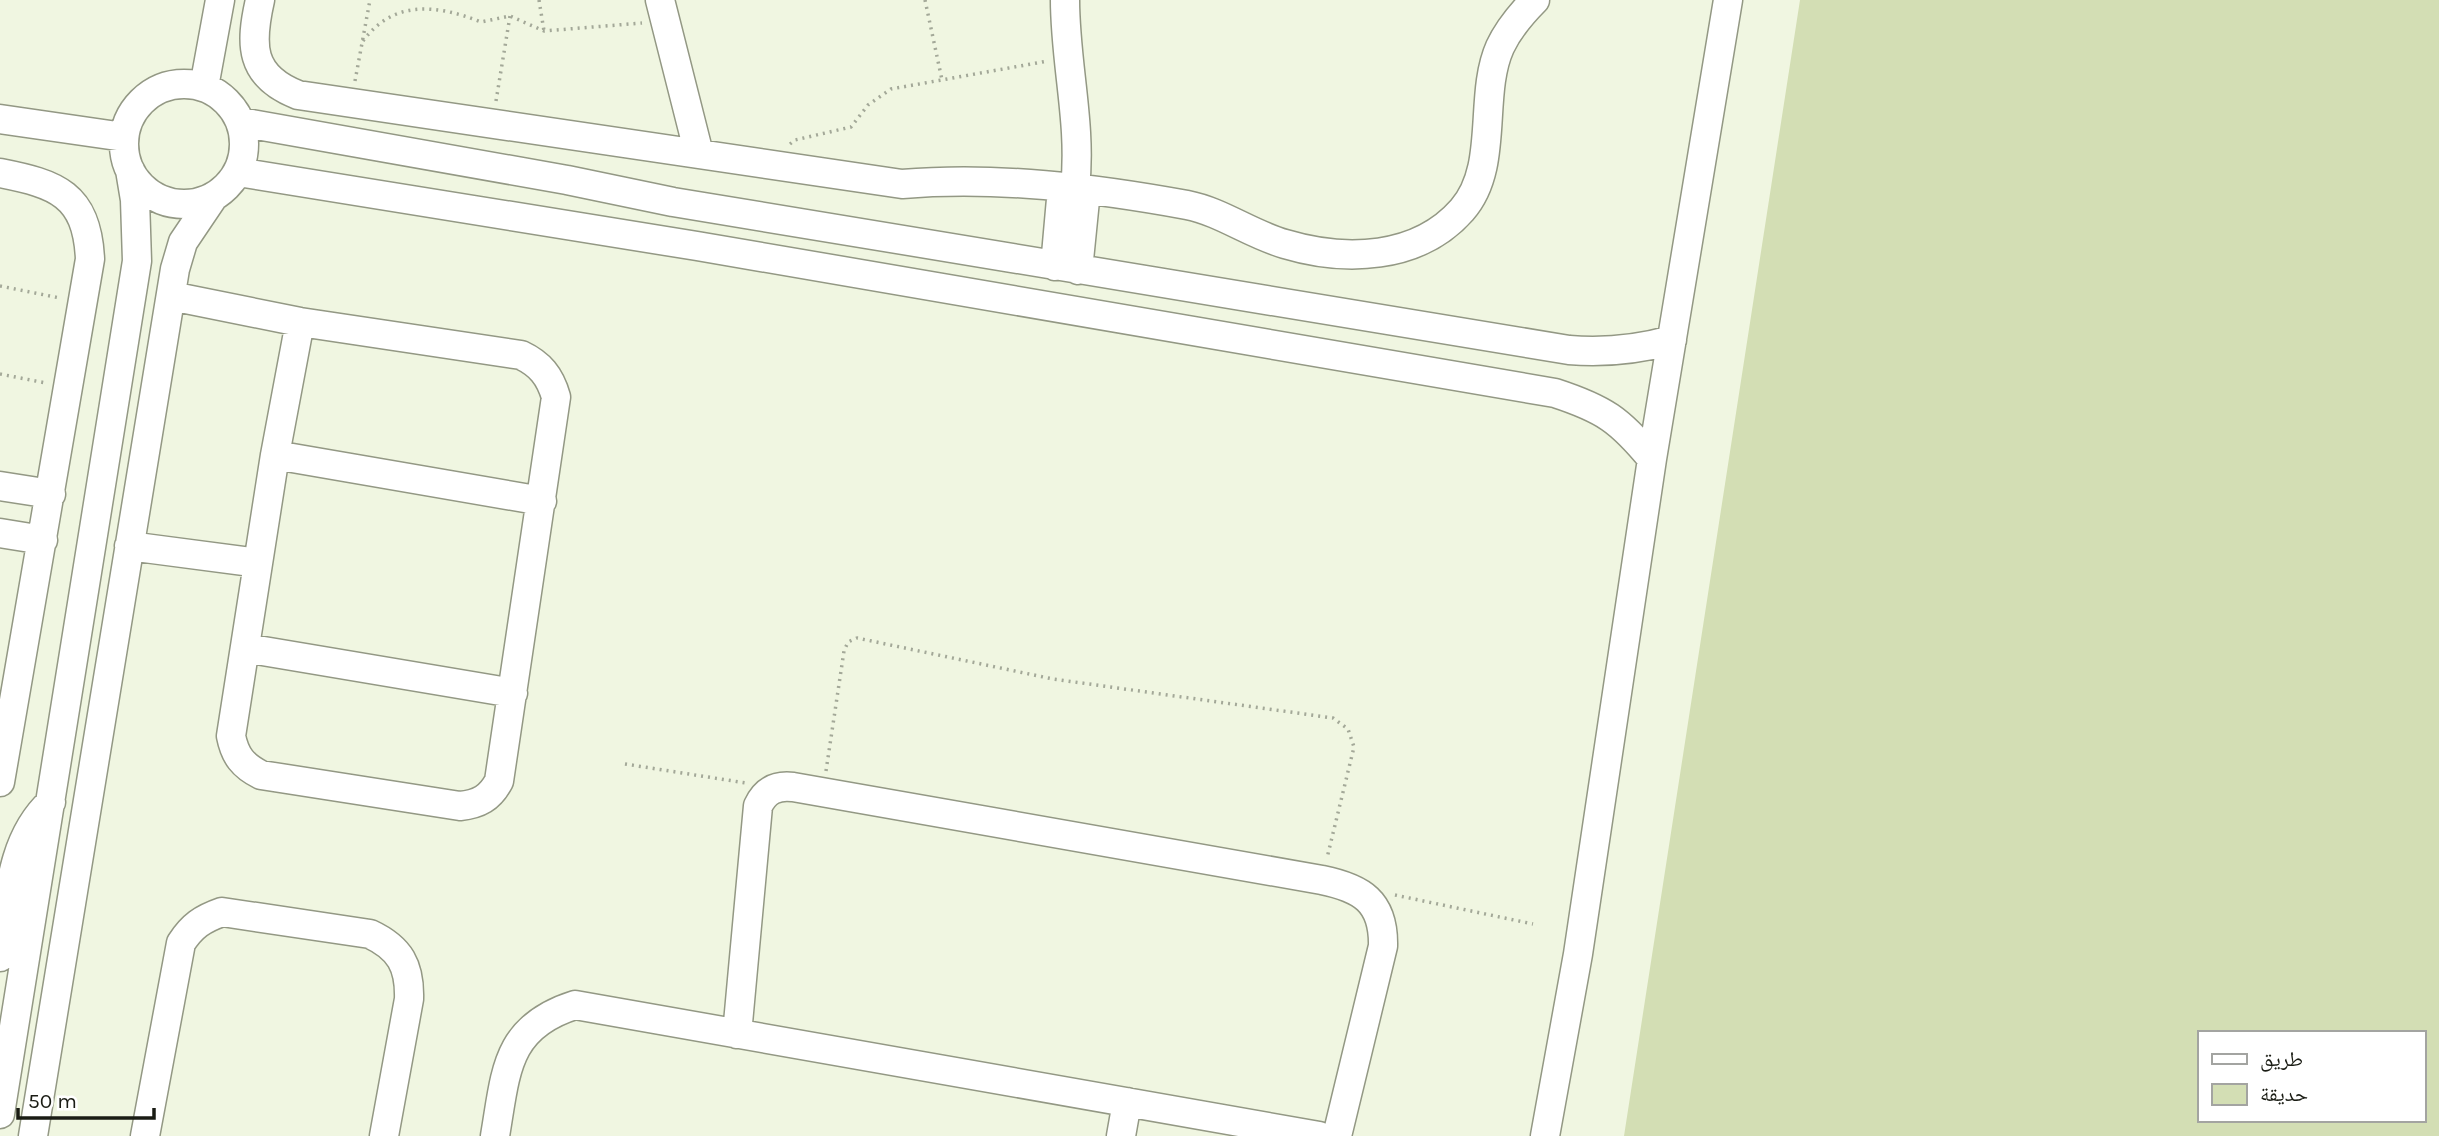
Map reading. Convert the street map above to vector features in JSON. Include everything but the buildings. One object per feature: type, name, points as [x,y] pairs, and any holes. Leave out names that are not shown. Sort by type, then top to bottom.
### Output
[{"type":"street","points":[[204,87],[220,0]]},
{"type":"street","points":[[260,0],[252,36],[257,58],[269,78],[298,95],[902,184],[952,180],[1074,189],[1204,209],[1266,237],[1298,247],[1362,255],[1391,251],[1419,241],[1456,216],[1475,189],[1500,48],[1514,22],[1535,0]]},
{"type":"street","points":[[1065,0],[1068,57],[1079,139],[1066,268]]},
{"type":"street","points":[[1545,1136],[1578,954],[1652,459],[1728,0]]},
{"type":"street","points":[[662,11],[699,154]]},
{"type":"street","points":[[0,1114],[6,1036],[51,802],[137,261],[135,200],[124,137],[128,120],[137,105],[151,93],[179,84],[204,87],[219,95],[232,107],[240,122],[244,147],[238,172],[227,186],[214,196],[199,202],[166,201],[152,194],[130,170]]},
{"type":"street","points":[[0,119],[124,137]]},
{"type":"street","points":[[240,122],[568,180],[673,202],[1569,350],[1604,352],[1638,349],[1672,340]]},
{"type":"street","points":[[238,172],[686,244],[1555,393],[1594,405],[1626,428],[1652,459]]},
{"type":"street","points":[[0,173],[55,186],[78,212],[90,246],[84,303],[43,540],[4,737],[0,782]]},
{"type":"street","points":[[33,1136],[171,296],[183,242],[214,196]]},
{"type":"street","points":[[171,296],[300,322],[521,355],[544,371],[556,397],[499,781],[493,792],[473,805],[460,806],[261,775],[240,760],[231,736],[275,455],[300,322]]},
{"type":"street","points":[[275,455],[542,500]]},
{"type":"street","points":[[0,486],[51,494]]},
{"type":"street","points":[[0,533],[43,540]]},
{"type":"street","points":[[129,546],[258,564]]},
{"type":"street","points":[[245,648],[513,693]]},
{"type":"street","points":[[737,1034],[758,806],[768,792],[784,786],[1322,880],[1352,887],[1360,892],[1374,907],[1383,935],[1337,1136]]},
{"type":"street","points":[[0,956],[5,898],[20,845],[38,814],[51,802]]},
{"type":"street","points":[[145,1136],[181,943],[191,929],[205,918],[222,912],[370,934],[389,943],[403,958],[410,978],[409,999],[384,1136]]},
{"type":"street","points":[[495,1136],[507,1064],[517,1042],[533,1025],[553,1012],[575,1005],[1319,1136]]},
{"type":"street","points":[[1121,1136],[1127,1102]]},
{"type":"path","points":[[351,103],[370,0]]},
{"type":"path","points":[[539,0],[544,32]]},
{"type":"path","points":[[925,0],[942,80]]},
{"type":"path","points":[[363,41],[374,23],[390,11],[409,5],[450,10],[470,15],[481,22],[510,16],[544,32],[662,11]]},
{"type":"path","points":[[492,124],[510,16]]},
{"type":"path","points":[[789,168],[786,150],[795,139],[851,127],[868,105],[891,89],[1068,57]]},
{"type":"path","points":[[0,286],[84,303]]},
{"type":"path","points":[[0,374],[69,387]]},
{"type":"path","points":[[823,793],[844,651],[848,642],[858,638],[1053,680],[1333,718],[1348,729],[1354,747],[1322,880]]},
{"type":"path","points":[[625,764],[775,788]]},
{"type":"path","points":[[1391,895],[1533,924]]},
{"type":"green space","points":[[1800,0],[2439,0],[2439,1136],[1624,1136]]}]
